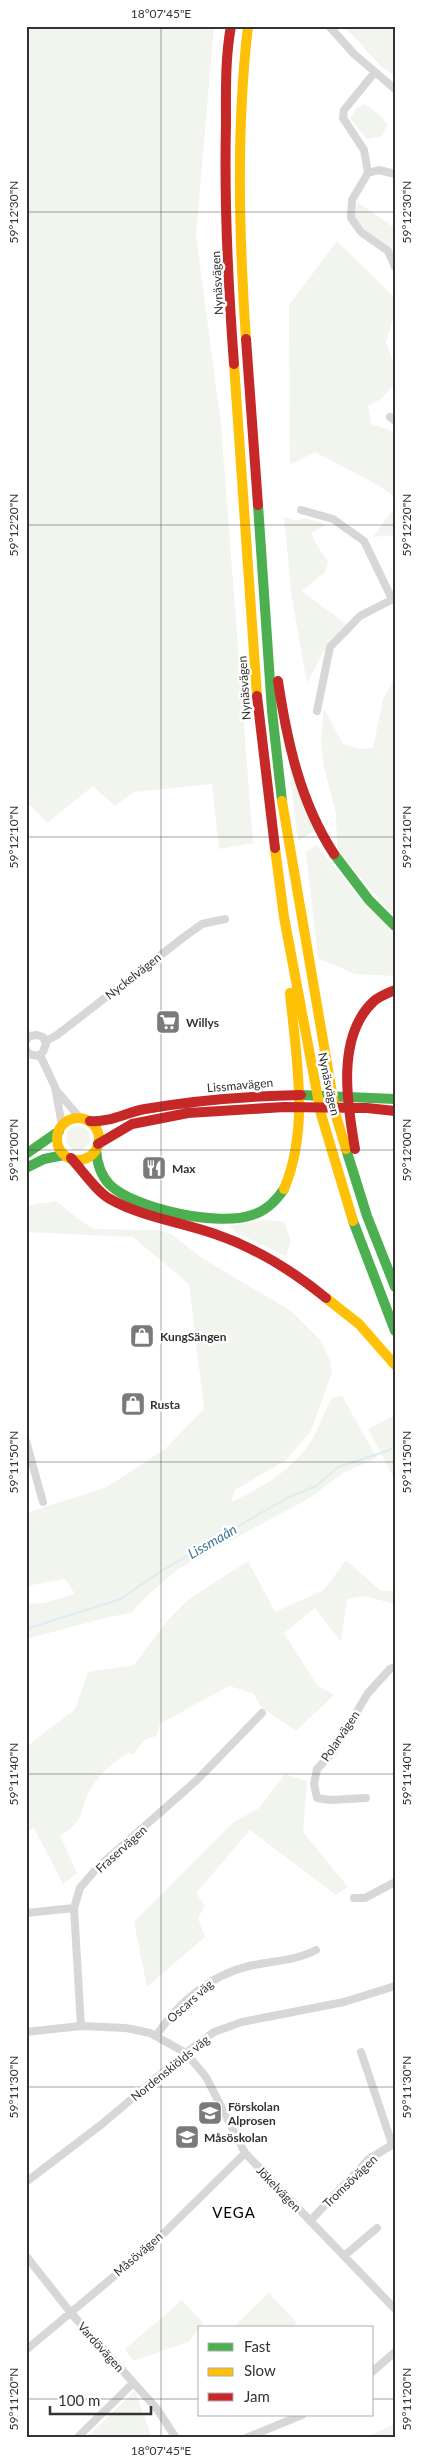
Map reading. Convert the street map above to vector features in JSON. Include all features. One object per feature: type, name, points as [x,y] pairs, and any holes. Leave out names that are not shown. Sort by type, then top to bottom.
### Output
[{"type":"main road","name":"Nynäsvägen","points":[[231,26],[227,49],[225,161],[228,277],[259,723],[284,917],[321,1114],[353,1221],[395,1331]]},
{"type":"main road","name":"Nynäsvägen","points":[[248,26],[245,51],[241,155],[242,279],[272,711],[282,804],[336,1116],[367,1216],[395,1287]]},
{"type":"main road","points":[[262,554],[287,741],[300,789],[323,838],[340,865],[371,904],[395,926]]},
{"type":"main road","points":[[26,1154],[60,1128],[67,1120],[80,1118],[90,1122],[96,1128],[99,1170],[115,1190],[130,1198],[190,1214],[236,1219],[259,1213],[276,1201],[284,1190],[293,1165],[298,1116],[284,917]]},
{"type":"main road","points":[[367,1216],[350,1125],[349,1063],[357,1023],[378,998],[395,990]]},
{"type":"main road","name":"Lissmavägen","points":[[90,1122],[100,1122],[143,1109],[189,1102],[281,1094],[365,1096],[395,1099]]},
{"type":"main road","name":"Lissmavägen","points":[[97,1147],[132,1124],[146,1120],[231,1108],[367,1108],[395,1111]]},
{"type":"main road","points":[[60,1128],[58,1146],[108,1198],[124,1206],[216,1234],[258,1252],[301,1277],[360,1324],[395,1365]]},
{"type":"main road","points":[[26,1168],[44,1159],[68,1156],[85,1158],[97,1147]]},
{"type":"street","points":[[329,26],[354,54],[395,89]]},
{"type":"street","points":[[375,72],[344,110],[343,118],[364,150],[368,173],[352,200],[351,218],[361,232],[388,251],[395,267]]},
{"type":"street","points":[[368,173],[379,170],[395,174]]},
{"type":"street","points":[[302,510],[332,519],[364,541],[393,598],[360,616],[330,647],[317,710]]},
{"type":"street","name":"Nyckelvägen","points":[[46,1041],[57,1035],[202,924],[225,918]]},
{"type":"street","points":[[26,1049],[32,1055],[40,1055],[46,1048],[46,1041],[40,1035],[27,1036]]},
{"type":"street","points":[[40,1055],[54,1087],[60,1128]]},
{"type":"street","points":[[54,1087],[80,1118]]},
{"type":"street","points":[[26,1441],[43,1502]]},
{"type":"street","name":"Polarvägen","points":[[366,1798],[330,1800],[317,1798],[314,1784],[317,1769],[333,1752],[368,1693],[390,1669],[395,1667]]},
{"type":"street","name":"Fraservägen","points":[[81,2026],[74,1908],[80,1888],[98,1868],[197,1780],[262,1713]]},
{"type":"street","points":[[354,1898],[365,1898],[395,1882]]},
{"type":"street","points":[[26,1914],[74,1908]]},
{"type":"street","name":"Oscars väg","points":[[156,2036],[169,2019],[213,1979],[247,1966],[305,1956],[316,1950]]},
{"type":"street","name":"Nordenskiölds väg","points":[[26,2182],[102,2124],[186,2053],[214,2032],[242,2022],[344,2002],[395,1986]]},
{"type":"street","points":[[26,2032],[81,2026],[126,2028],[156,2036],[186,2053]]},
{"type":"street","name":"Tromsövägen","points":[[310,2220],[369,2159],[394,2144],[361,2052]]},
{"type":"street","name":"Jökelvägen","points":[[186,2053],[206,2077],[245,2153],[395,2310]]},
{"type":"street","name":"Måsövägen","points":[[26,2350],[155,2242],[245,2153]]},
{"type":"street","points":[[344,2256],[377,2228]]},
{"type":"street","name":"Vardövägen","points":[[26,2256],[71,2313],[157,2409],[176,2438]]},
{"type":"street","points":[[374,2370],[395,2352]]},
{"type":"street","points":[[77,2438],[132,2383]]},
{"type":"street","points":[[246,2438],[300,2416]]},
{"type":"shaded area","points":[[26,26],[214,26],[196,235],[221,425],[253,843],[219,849],[212,784],[134,792],[115,806],[93,786],[47,823],[26,801]]},
{"type":"shaded area","points":[[344,26],[395,26],[395,76],[381,66]]},
{"type":"shaded area","points":[[365,104],[382,117],[387,125],[382,136],[367,139],[350,119],[356,109]]},
{"type":"shaded area","points":[[357,202],[395,228],[395,261],[357,221],[355,216]]},
{"type":"shaded area","points":[[337,241],[395,298],[395,310],[386,343],[395,366],[395,384],[381,399],[368,406],[371,424],[390,430],[395,436],[395,497],[376,484],[315,452],[290,465],[289,305]]},
{"type":"shaded area","points":[[395,507],[395,535],[373,537]]},
{"type":"shaded area","points":[[284,517],[296,521],[306,518],[327,525],[312,532],[313,539],[328,562],[325,572],[302,591],[346,624],[327,645],[307,683],[292,599]]},
{"type":"shaded area","points":[[395,678],[395,915],[383,904],[337,849],[336,814],[324,767],[321,738],[324,709],[343,744],[359,749],[373,748],[383,699]]},
{"type":"shaded area","points":[[289,767],[315,830],[299,841],[297,833]]},
{"type":"shaded area","points":[[317,845],[354,892],[395,933],[395,976],[355,974],[318,958],[306,852]]},
{"type":"shaded area","points":[[78,1126],[87,1129],[90,1138],[87,1147],[78,1150],[69,1147],[66,1138],[69,1129]]},
{"type":"shaded area","points":[[56,1201],[94,1229],[157,1230],[171,1234],[202,1258],[291,1311],[320,1340],[330,1360],[332,1372],[311,1431],[286,1460],[235,1490],[231,1502],[276,1477],[295,1461],[317,1431],[332,1398],[342,1396],[377,1458],[343,1473],[308,1499],[178,1569],[149,1594],[131,1613],[26,1639],[26,1604],[44,1603],[75,1594],[65,1579],[26,1586],[26,1513],[107,1487],[165,1449],[204,1409],[189,1284],[133,1237],[26,1232],[26,1206]]},
{"type":"shaded area","points":[[266,1220],[284,1222],[291,1241],[286,1256],[238,1234],[229,1226]]},
{"type":"shaded area","points":[[395,1415],[395,1480],[368,1429]]},
{"type":"shaded area","points":[[346,1560],[380,1590],[395,1592],[395,1604],[364,1596],[347,1599],[341,1642],[315,1608],[284,1633],[317,1685],[334,1695],[296,1731],[261,1707],[253,1693],[229,1686],[160,1724],[156,1736],[144,1740],[133,1755],[128,1753],[101,1775],[89,1792],[77,1822],[60,1836],[77,1873],[63,1884],[34,1828],[26,1831],[26,1747],[75,1709],[88,1672],[134,1665],[166,1622],[189,1599],[248,1561],[275,1612],[324,1590]]},
{"type":"shaded area","points":[[285,1774],[307,1781],[303,1832],[348,1887],[336,1895],[250,1830],[196,1893],[205,1906],[198,1918],[205,1937],[147,1987],[134,1922],[234,1822],[259,1808]]},
{"type":"shaded area","points":[[269,2293],[297,2323],[293,2326],[234,2326]]},
{"type":"shaded area","points":[[182,2300],[203,2323],[198,2326],[198,2329],[188,2342],[133,2361],[125,2349]]},
{"type":"shaded area","points":[[135,2391],[152,2438],[86,2438]]},
{"type":"shaded area","points":[[395,2424],[395,2438],[365,2438]]},
{"type":"waterway","name":"Lissmaån","points":[[26,1629],[121,1599],[161,1571],[287,1498],[316,1486],[338,1467],[387,1451],[395,1446]]},
{"type":"traffic: fast","points":[[258,505],[272,711],[282,801]]},
{"type":"traffic: fast","points":[[334,854],[369,900],[395,926]]},
{"type":"traffic: fast","points":[[301,1095],[395,1099]]},
{"type":"traffic: fast","points":[[26,1154],[59,1131]]},
{"type":"traffic: fast","points":[[346,1149],[367,1216],[395,1287]]},
{"type":"traffic: fast","points":[[96,1150],[100,1169],[110,1185],[138,1202],[178,1214],[219,1219],[252,1215],[270,1205],[284,1189]]},
{"type":"traffic: fast","points":[[26,1168],[44,1159],[64,1155]]},
{"type":"traffic: fast","points":[[353,1221],[395,1331]]},
{"type":"traffic: slow","points":[[246,339],[240,222],[240,143],[248,26]]},
{"type":"traffic: slow","points":[[234,364],[257,696]]},
{"type":"traffic: slow","points":[[282,801],[336,1116],[346,1149]]},
{"type":"traffic: slow","points":[[275,848],[284,917],[321,1114],[353,1221]]},
{"type":"traffic: slow","points":[[284,1189],[292,1166],[297,1142],[299,1117],[298,1067],[290,993]]},
{"type":"traffic: slow","points":[[78,1118],[93,1124],[99,1139],[93,1154],[78,1160],[63,1154],[57,1139],[63,1124],[78,1118]]},
{"type":"traffic: slow","points":[[326,1298],[359,1324],[395,1365]]},
{"type":"traffic: jam","points":[[231,26],[226,75],[226,214],[234,364]]},
{"type":"traffic: jam","points":[[246,339],[258,505]]},
{"type":"traffic: jam","points":[[278,681],[291,748],[304,792],[322,834],[334,854]]},
{"type":"traffic: jam","points":[[257,696],[275,848]]},
{"type":"traffic: jam","points":[[355,1149],[347,1091],[349,1051],[354,1032],[362,1016],[374,1001],[395,990]]},
{"type":"traffic: jam","points":[[90,1121],[111,1119],[138,1110],[184,1103],[242,1097],[301,1095]]},
{"type":"traffic: jam","points":[[98,1144],[132,1124],[188,1113],[284,1107],[367,1108],[395,1111]]},
{"type":"traffic: jam","points":[[71,1158],[95,1186],[110,1199],[148,1215],[215,1234],[245,1246],[287,1270],[326,1298]]},
{"type":"place","name":"Willys","points":[[168,1022]]},
{"type":"place","name":"Max","points":[[154,1168]]},
{"type":"place","name":"KungSängen","points":[[142,1336]]},
{"type":"place","name":"Rusta","points":[[133,1404]]},
{"type":"place","name":"Förskolan Alprosen","points":[[210,2113]]},
{"type":"place","name":"Måsöskolan","points":[[187,2137]]},
{"type":"district","name":"VEGA","points":[[234,2212]]}]
